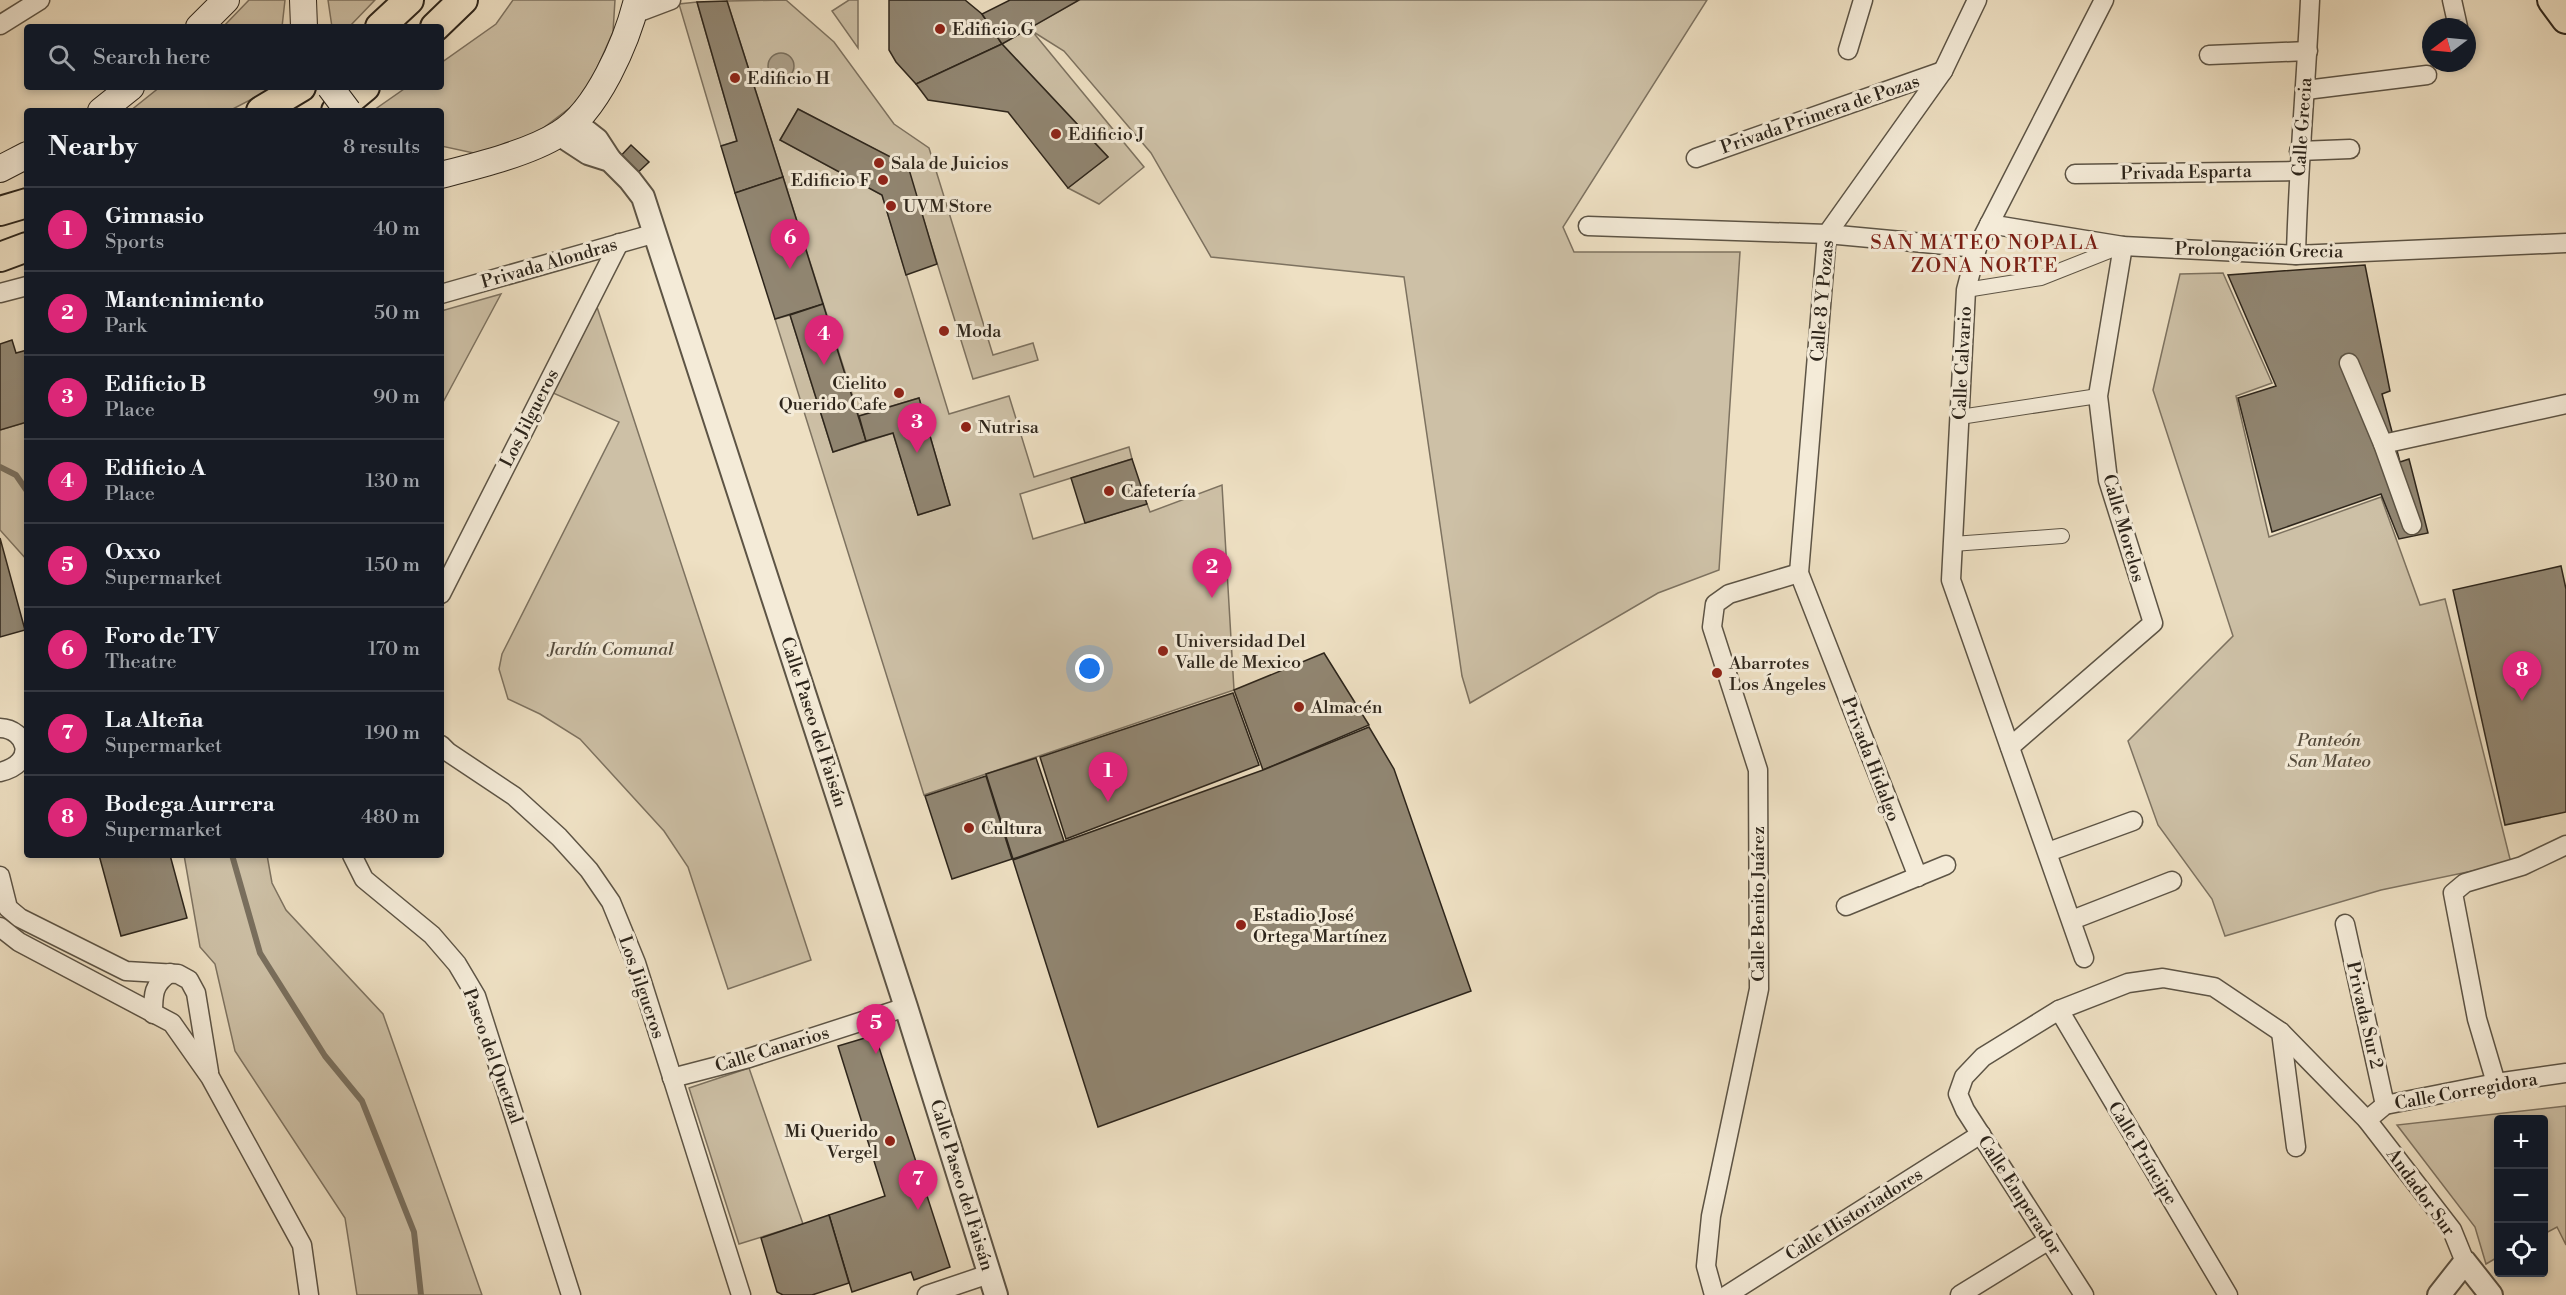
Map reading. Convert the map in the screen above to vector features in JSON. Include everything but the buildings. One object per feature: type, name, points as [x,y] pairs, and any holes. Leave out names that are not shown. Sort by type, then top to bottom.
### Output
[{"type":"main road","points":[[202,24],[226,0]]},
{"type":"main road","points":[[303,0],[304,24]]},
{"type":"main road","points":[[383,24],[409,0]]},
{"type":"main road","points":[[438,24],[463,0]]},
{"type":"main road","points":[[2552,0],[2566,19]]},
{"type":"main road","points":[[444,174],[473,166],[566,128],[592,100],[615,60],[636,4]]},
{"type":"main road","points":[[106,108],[127,90]]},
{"type":"main road","points":[[266,108],[296,90]]},
{"type":"main road","points":[[332,90],[346,108]]},
{"type":"main road","points":[[340,108],[361,90]]},
{"type":"main road","points":[[0,169],[24,156]]},
{"type":"main road","points":[[444,161],[473,166]]},
{"type":"main road","points":[[0,211],[24,204]]},
{"type":"main road","points":[[0,257],[24,248]]},
{"type":"main road","points":[[0,264],[24,263]]},
{"type":"street","points":[[0,25],[40,0]]},
{"type":"street","points":[[636,4],[671,0]]},
{"type":"street","points":[[1848,50],[1863,0]]},
{"type":"street","name":"Calle 8 Y Pozas","points":[[1799,573],[1827,234],[1944,71],[1977,0]]},
{"type":"street","name":"Calle Calvario","points":[[2084,958],[1951,580],[1966,290],[1977,248],[2104,0]]},
{"type":"street","name":"Calle Grecia","points":[[2296,255],[2299,151],[2306,90],[2310,0]]},
{"type":"street","points":[[2452,0],[2456,18]]},
{"type":"street","points":[[2209,55],[2308,51]]},
{"type":"street","name":"Privada Primera de Pozas","points":[[1696,158],[1944,71]]},
{"type":"street","points":[[2306,90],[2427,75]]},
{"type":"street","name":"Calle Paseo del Faisán","points":[[566,128],[588,153],[610,160],[643,197],[906,1007],[993,1284]]},
{"type":"street","points":[[2299,151],[2350,149]]},
{"type":"street","name":"Privada Esparta","points":[[2075,174],[2298,171]]},
{"type":"street","name":"Prolongación Grecia","points":[[1989,224],[2122,246],[2296,255],[2566,243]]},
{"type":"street","points":[[1588,226],[1827,234],[1977,248]]},
{"type":"street","name":"Privada Alondras","points":[[444,293],[656,233]]},
{"type":"street","name":"Los Jilgueros","points":[[444,580],[619,243]]},
{"type":"street","points":[[1966,290],[2041,278],[2122,246]]},
{"type":"street","name":"Calle Morelos","points":[[2010,747],[2153,622],[2108,480],[2098,396],[2122,246]]},
{"type":"street","points":[[0,293],[24,287]]},
{"type":"street","points":[[2349,363],[2383,444],[2412,525]]},
{"type":"street","points":[[1960,417],[2098,396]]},
{"type":"street","points":[[2383,444],[2566,404]]},
{"type":"street","points":[[1953,544],[2062,536]]},
{"type":"street","name":"Privada Hidalgo","points":[[1799,573],[1918,877]]},
{"type":"street","name":"Calle Benito Juárez","points":[[1714,1295],[1706,1266],[1712,1216],[1759,989],[1758,770],[1712,627],[1714,604],[1729,594],[1799,573]]},
{"type":"street","points":[[0,728],[18,736],[24,747],[24,756],[21,764],[14,769],[0,772]]},
{"type":"street","name":"Los Jilgueros","points":[[444,748],[514,796],[559,837],[589,870],[611,902],[636,963],[741,1295]]},
{"type":"street","points":[[2048,852],[2133,821]]},
{"type":"street","points":[[2496,1083],[2477,1019],[2453,893],[2465,883],[2522,866],[2566,845]]},
{"type":"street","name":"Paseo del Quetzal","points":[[354,858],[364,879],[432,934],[456,964],[476,996],[571,1295]]},
{"type":"street","points":[[1846,906],[1946,865]]},
{"type":"street","points":[[0,876],[8,908],[20,918],[126,971],[170,973],[189,980],[196,993],[210,1077]]},
{"type":"street","points":[[2072,920],[2172,881]]},
{"type":"street","name":"Privada Sur 2","points":[[2345,924],[2385,1105]]},
{"type":"street","points":[[0,927],[19,942],[172,1023],[210,1077],[302,1245],[309,1295]]},
{"type":"street","points":[[153,1014],[153,994],[158,981],[170,973]]},
{"type":"street","points":[[2059,1010],[2128,983],[2163,978],[2214,987],[2281,1032],[2367,1120]]},
{"type":"street","points":[[172,1023],[186,1015],[196,993]]},
{"type":"street","name":"Calle Canarios","points":[[672,1078],[749,1058],[906,1007]]},
{"type":"street","name":"Calle Emperador","points":[[2059,1010],[1983,1057],[1964,1077],[1958,1094],[1965,1110],[2084,1295]]},
{"type":"street","name":"Calle Príncipe","points":[[2059,1010],[2227,1295]]},
{"type":"street","points":[[2281,1032],[2296,1147]]},
{"type":"street","name":"Calle Corregidora","points":[[2367,1120],[2385,1105],[2496,1083],[2566,1073]]},
{"type":"street","name":"Andador Sur","points":[[2367,1120],[2452,1230],[2465,1262],[2491,1295]]},
{"type":"street","name":"Calle Historiadores","points":[[1727,1295],[1981,1134]]},
{"type":"street","points":[[1960,1295],[2049,1240]]},
{"type":"street","points":[[2439,1295],[2465,1262]]},
{"type":"street","points":[[927,1295],[993,1284]]},
{"type":"green space","points":[[249,0],[285,0],[282,24],[226,24]]},
{"type":"green space","points":[[328,0],[375,0],[352,24],[332,24]]},
{"type":"green space","points":[[513,0],[615,0],[613,32],[584,97],[538,132],[478,154],[444,147],[444,108],[377,108],[403,90],[444,90],[444,61],[496,24]]},
{"type":"green space","points":[[786,0],[834,42],[894,124],[929,148],[993,355],[1033,343],[1038,360],[973,379],[907,166],[798,109],[780,140],[882,195],[949,414],[1009,396],[1034,477],[1129,447],[1132,459],[1020,494],[1033,539],[1147,504],[1150,512],[1222,485],[1234,690],[924,795],[775,319],[790,315],[833,452],[893,433],[918,515],[950,505],[919,398],[859,416],[727,1]]},
{"type":"green space","points":[[849,0],[858,0],[858,48],[832,11]]},
{"type":"green space","points":[[1079,0],[1707,0],[1563,227],[1574,252],[1740,252],[1719,570],[1658,593],[1470,703],[1462,676],[1404,277],[1211,257],[1151,153],[1064,51],[1032,31],[1144,167],[1099,204],[1068,188],[1108,157],[1002,44]]},
{"type":"green space","points":[[697,2],[737,141],[721,146],[679,4]]},
{"type":"green space","points":[[156,90],[269,90],[235,108],[134,108]]},
{"type":"green space","name":"Panteón San Mateo","points":[[2223,273],[2272,383],[2236,396],[2269,537],[2381,497],[2420,605],[2445,599],[2511,863],[2381,890],[2225,936],[2212,899],[2158,825],[2128,741],[2233,636],[2153,390],[2180,274]]},
{"type":"green space","points":[[501,294],[444,400],[444,310]]},
{"type":"green space","name":"Jardín Comunal","points":[[597,307],[811,960],[728,989],[688,867],[664,831],[580,739],[540,714],[508,699],[499,669],[502,654],[619,422],[553,393]]},
{"type":"green space","points":[[24,423],[24,557],[0,530],[0,430]]},
{"type":"green space","points":[[185,858],[268,858],[272,883],[286,910],[383,1014],[482,1295],[357,1295],[345,1218],[235,1051],[215,964],[200,947]]},
{"type":"green space","points":[[749,1068],[803,1224],[739,1244],[689,1088]]},
{"type":"green space","points":[[2566,1106],[2566,1245],[2557,1227],[2548,1232],[2548,1115],[2494,1115],[2494,1259],[2486,1264],[2475,1227],[2397,1125]]},
{"type":"shaded area","points":[[781,53],[790,57],[794,66],[790,75],[781,79],[772,75],[768,66],[772,57]]},
{"type":"waterway","points":[[0,467],[16,475],[24,487]]},
{"type":"waterway","points":[[233,858],[260,953],[325,1056],[362,1101],[414,1232],[421,1295]]},
{"type":"place","name":"Edificio G","points":[[940,29]]},
{"type":"place","name":"Edificio H","points":[[735,78]]},
{"type":"place","name":"Edificio J","points":[[1056,134]]},
{"type":"place","name":"Sala de Juicios","points":[[879,163]]},
{"type":"place","name":"Edificio F","points":[[883,180]]},
{"type":"place","name":"UVM Store","points":[[891,206]]},
{"type":"place","name":"Foro de TV","points":[[790,269]]},
{"type":"place","name":"Moda","points":[[944,331]]},
{"type":"place","name":"Edificio A","points":[[824,365]]},
{"type":"place","name":"Cielito Querido Cafe","points":[[899,393]]},
{"type":"place","name":"Nutrisa","points":[[966,427]]},
{"type":"place","name":"Edificio B","points":[[917,453]]},
{"type":"place","name":"Cafetería","points":[[1109,491]]},
{"type":"place","name":"Mantenimiento","points":[[1212,598]]},
{"type":"place","name":"Universidad Del Valle de Mexico","points":[[1163,651]]},
{"type":"place","name":"Abarrotes Los Ángeles","points":[[1717,673]]},
{"type":"place","name":"Bodega Aurrera","points":[[2522,701]]},
{"type":"place","name":"Almacén","points":[[1299,707]]},
{"type":"place","name":"Gimnasio","points":[[1108,802]]},
{"type":"place","name":"Cultura","points":[[969,828]]},
{"type":"place","name":"Estadio José Ortega Martínez","points":[[1241,925]]},
{"type":"place","name":"Oxxo","points":[[876,1054]]},
{"type":"place","name":"Mi Querido Vergel","points":[[890,1141]]},
{"type":"place","name":"La Alteña","points":[[918,1210]]},
{"type":"district","name":"SAN MATEO NOPALA ZONA NORTE","points":[[1985,254]]}]
